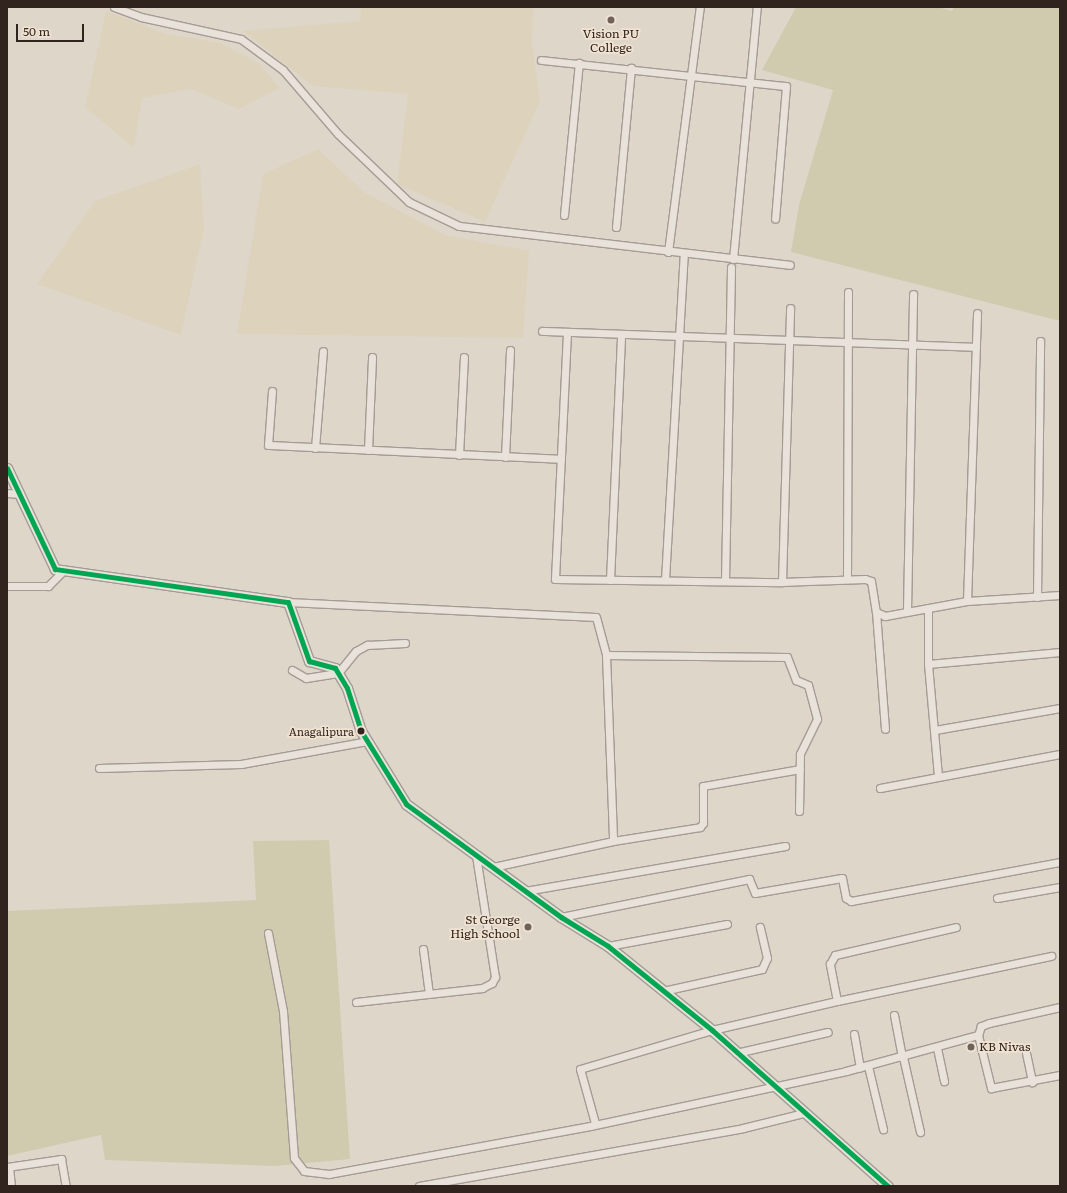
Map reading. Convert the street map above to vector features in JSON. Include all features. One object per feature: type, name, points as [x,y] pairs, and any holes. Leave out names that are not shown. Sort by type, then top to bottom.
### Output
[{"type":"street","points":[[114,7],[141,17],[241,39],[283,70],[338,134],[409,202],[459,226],[684,254],[790,265]]},
{"type":"street","points":[[668,252],[700,7]]},
{"type":"street","points":[[733,259],[757,7]]},
{"type":"street","points":[[541,60],[631,68],[691,77],[786,86],[775,219]]},
{"type":"street","points":[[564,215],[579,63]]},
{"type":"street","points":[[616,227],[631,68]]},
{"type":"street","points":[[666,580],[684,254]]},
{"type":"street","points":[[725,581],[728,337],[731,267]]},
{"type":"street","points":[[847,579],[848,292]]},
{"type":"street","points":[[907,612],[913,294]]},
{"type":"street","points":[[782,582],[790,308]]},
{"type":"street","points":[[967,601],[977,313]]},
{"type":"street","points":[[542,331],[848,341],[976,347]]},
{"type":"street","points":[[567,333],[555,579],[782,582],[847,579],[871,581],[876,612],[885,729]]},
{"type":"street","points":[[610,580],[621,334]]},
{"type":"street","points":[[1037,596],[1040,341]]},
{"type":"street","points":[[505,457],[510,350]]},
{"type":"street","points":[[315,448],[323,351]]},
{"type":"street","points":[[368,450],[372,357]]},
{"type":"street","points":[[459,455],[464,357]]},
{"type":"street","points":[[272,391],[268,445],[561,459]]},
{"type":"street","points":[[7,468],[55,569],[288,602],[584,614],[596,617],[601,626],[606,655],[613,841]]},
{"type":"street","points":[[7,493],[20,494]]},
{"type":"street","points":[[7,586],[48,586],[64,570]]},
{"type":"street","points":[[876,612],[885,616],[967,601],[1060,595]]},
{"type":"street","points":[[288,602],[309,660],[335,668],[367,741],[406,804],[561,917],[608,946],[712,1030],[736,1053],[888,1186]]},
{"type":"street","points":[[928,608],[928,664],[938,775]]},
{"type":"street","points":[[292,670],[306,678],[338,673],[356,651],[367,645],[405,643]]},
{"type":"street","points":[[928,664],[1060,652]]},
{"type":"street","points":[[606,655],[787,657],[796,680],[808,685],[817,719],[801,751],[799,811]]},
{"type":"street","points":[[935,730],[1060,708]]},
{"type":"street","points":[[99,768],[241,764],[367,741]]},
{"type":"street","points":[[880,788],[938,775],[1060,754]]},
{"type":"street","points":[[493,867],[613,841],[700,827],[703,823],[703,786],[800,769]]},
{"type":"street","points":[[525,891],[785,846]]},
{"type":"street","points":[[356,1002],[482,988],[495,977],[476,855]]},
{"type":"street","points":[[561,917],[749,879],[754,893],[842,878],[846,898],[851,901],[1060,862]]},
{"type":"street","points":[[996,898],[1060,887]]},
{"type":"street","points":[[608,946],[727,924]]},
{"type":"street","points":[[663,990],[762,969],[767,958],[760,927]]},
{"type":"street","points":[[837,1001],[830,964],[834,955],[956,927]]},
{"type":"street","points":[[268,933],[283,1011],[294,1158],[304,1171],[329,1174],[595,1123],[868,1066],[937,1048],[978,1035]]},
{"type":"street","points":[[423,949],[429,994]]},
{"type":"street","points":[[595,1123],[580,1069],[712,1030],[837,1001],[1051,956]]},
{"type":"street","points":[[1060,1007],[989,1023],[981,1026],[978,1035],[988,1086],[995,1090],[1060,1075]]},
{"type":"street","points":[[894,1015],[902,1057],[920,1132]]},
{"type":"street","points":[[736,1053],[828,1032]]},
{"type":"street","points":[[854,1034],[860,1067]]},
{"type":"street","points":[[937,1048],[944,1081]]},
{"type":"street","points":[[1026,1053],[1032,1082]]},
{"type":"street","points":[[868,1066],[883,1129]]},
{"type":"street","points":[[420,1186],[744,1128],[804,1113]]},
{"type":"street","points":[[12,1186],[8,1167],[61,1159],[66,1186]]},
{"type":"shaded area","points":[[361,7],[534,7],[532,42],[540,101],[485,222],[397,184],[408,94],[313,86],[243,31],[360,21]]},
{"type":"shaded area","points":[[796,7],[938,7],[952,11],[954,7],[1060,7],[1060,321],[791,252],[799,205],[833,90],[762,70]]},
{"type":"shaded area","points":[[106,11],[166,34],[221,43],[259,64],[280,88],[239,109],[191,89],[142,98],[134,148],[85,107]]},
{"type":"shaded area","points":[[318,149],[364,192],[445,235],[529,251],[523,338],[237,334],[263,174]]},
{"type":"shaded area","points":[[200,164],[204,228],[181,335],[37,284],[95,201]]},
{"type":"shaded area","points":[[329,840],[350,1159],[275,1166],[105,1160],[101,1135],[7,1156],[7,911],[256,900],[253,841]]},
{"type":"transit line","points":[[7,468],[55,569],[288,602],[309,661],[335,668],[347,688],[361,731],[406,804],[561,917],[608,946],[712,1030],[888,1186]]},
{"type":"place","name":"Vision PU College","points":[[611,20]]},
{"type":"place","name":"Anagalipura","points":[[361,731]]},
{"type":"place","name":"St George High School","points":[[528,927]]},
{"type":"place","name":"KB Nivas","points":[[971,1047]]}]
